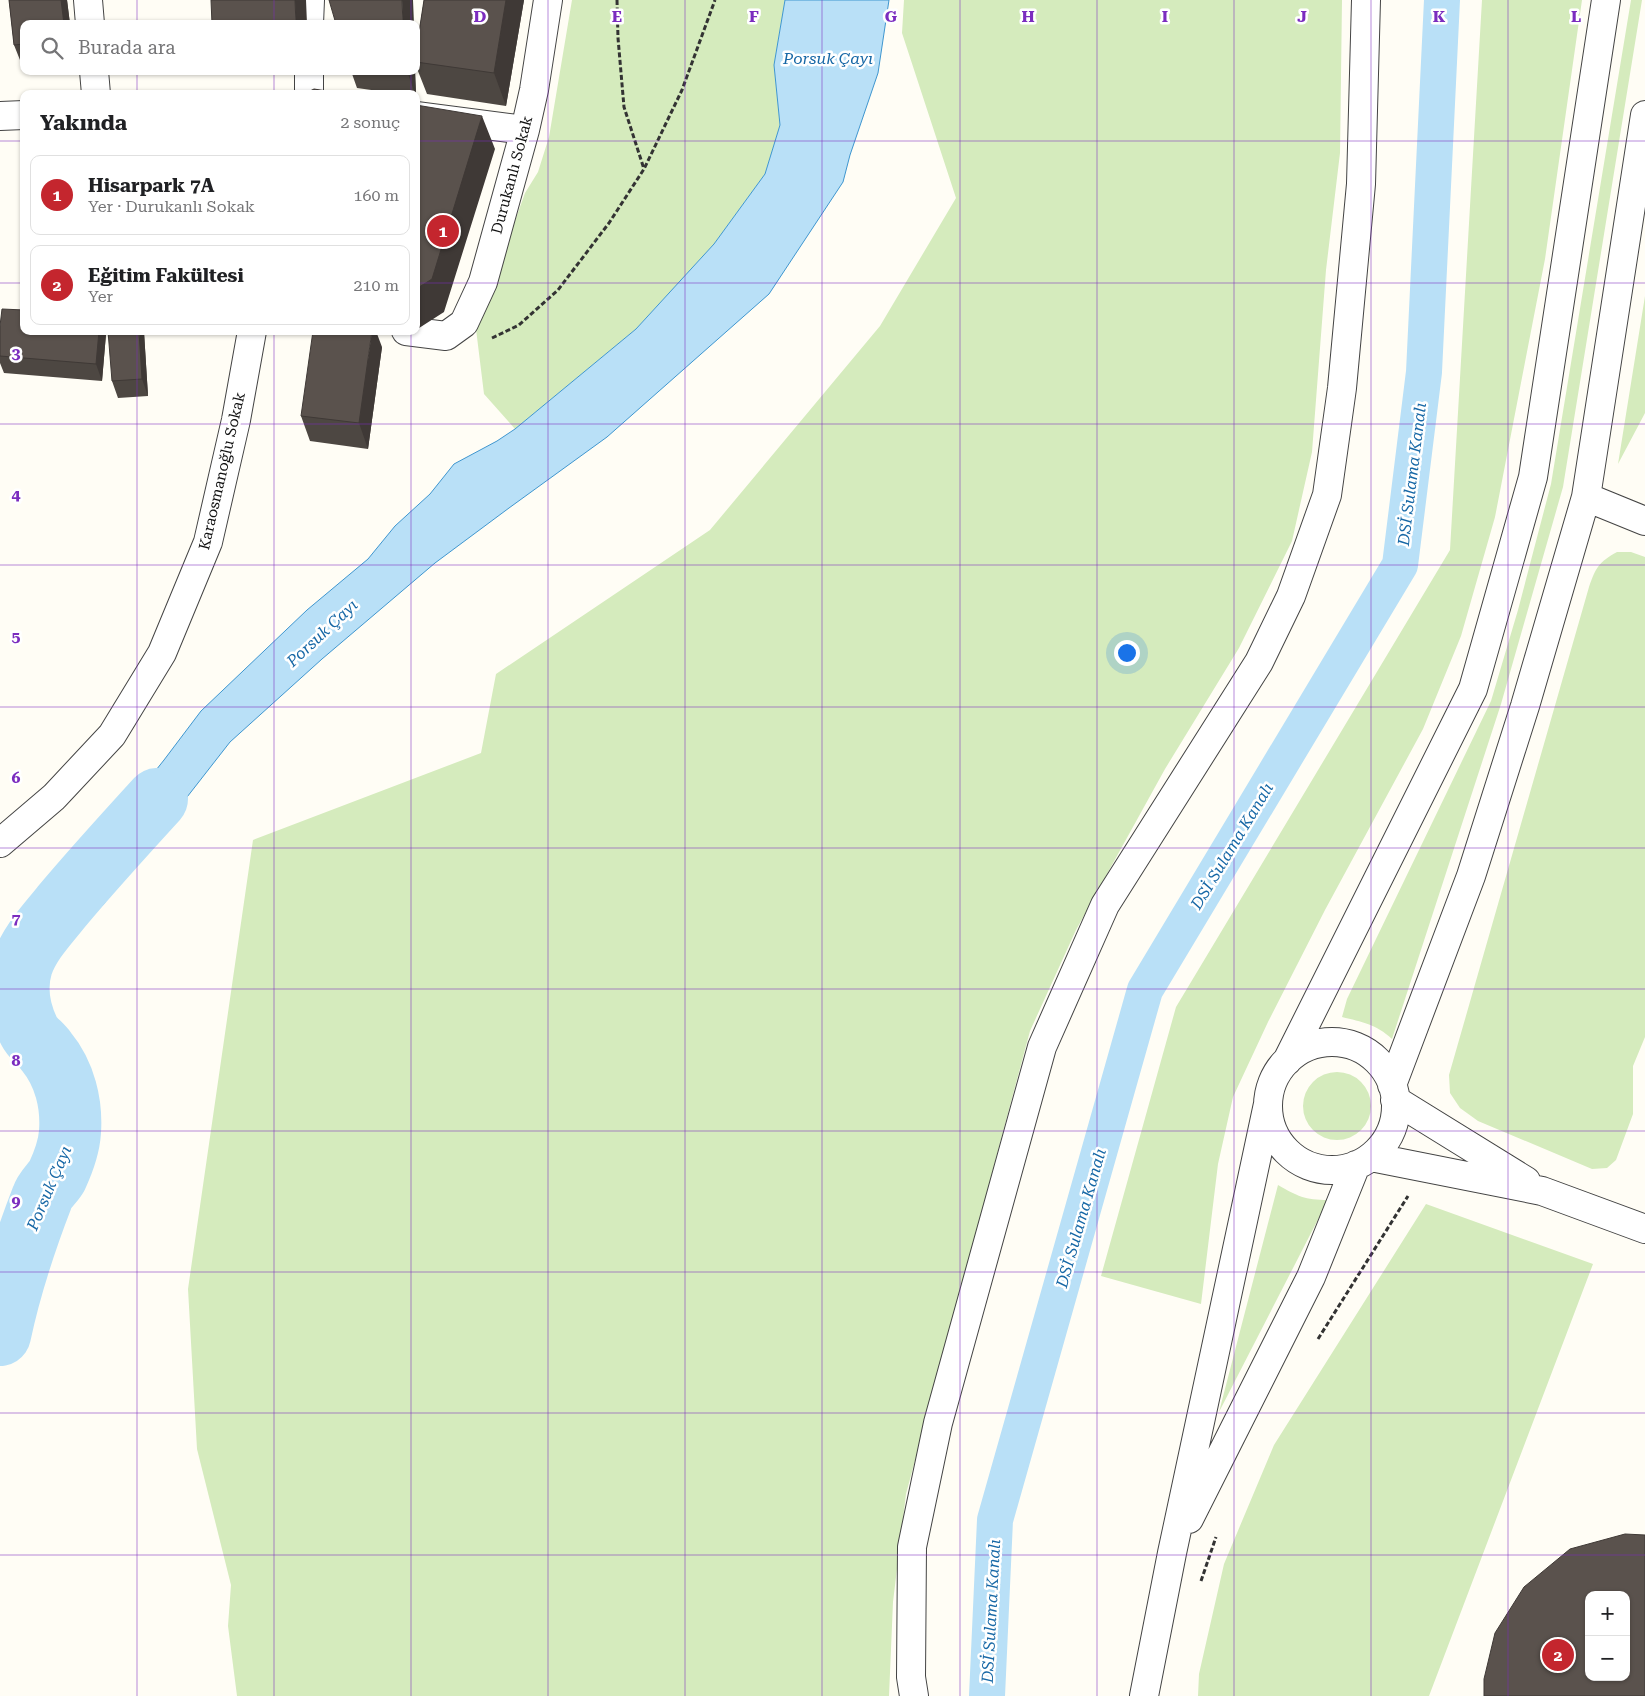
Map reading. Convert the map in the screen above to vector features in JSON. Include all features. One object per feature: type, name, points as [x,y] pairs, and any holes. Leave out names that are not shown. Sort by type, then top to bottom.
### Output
[{"type":"street","points":[[88,0],[90,20]]},
{"type":"street","points":[[310,0],[310,20]]},
{"type":"street","name":"Durukanlı Sokak","points":[[420,333],[446,336],[464,323],[484,282],[525,130],[534,90],[548,0]]},
{"type":"street","points":[[914,1696],[911,1677],[912,1547],[938,1423],[1042,1047],[1105,905],[1259,662],[1291,596],[1327,495],[1342,388],[1361,184],[1366,0]]},
{"type":"street","points":[[1144,1696],[1172,1553],[1271,1088],[1277,1073],[1287,1060],[1473,690],[1534,477],[1606,0]]},
{"type":"street","points":[[94,75],[96,90]]},
{"type":"street","points":[[309,75],[309,90]]},
{"type":"street","points":[[0,116],[20,115]]},
{"type":"street","points":[[1393,1092],[1471,876],[1525,706],[1586,497],[1645,115]]},
{"type":"street","points":[[420,117],[525,130]]},
{"type":"street","name":"Karaosmanoğlu Sokak","points":[[0,843],[54,797],[112,735],[162,653],[208,542],[236,420],[251,335]]},
{"type":"street","points":[[1586,497],[1645,521]]},
{"type":"street","points":[[1268,1104],[1269,1119],[1274,1135],[1283,1148],[1295,1159],[1325,1170],[1341,1169],[1364,1161],[1382,1145],[1390,1132],[1395,1116],[1393,1092],[1385,1070],[1374,1058],[1361,1049],[1346,1044],[1330,1042],[1314,1044],[1287,1060]]},
{"type":"street","points":[[1393,1092],[1542,1191]]},
{"type":"street","points":[[1364,1161],[1426,1168],[1542,1191],[1645,1229]]},
{"type":"street","points":[[1172,1553],[1311,1277],[1364,1161]]},
{"type":"path","points":[[617,0],[624,107],[644,169]]},
{"type":"path","points":[[486,340],[519,325],[558,290],[609,223],[644,169],[682,90],[715,0]]},
{"type":"path","points":[[1316,1342],[1426,1168]]},
{"type":"path","points":[[1200,1583],[1216,1537]]},
{"type":"green space","points":[[572,0],[785,0],[774,65],[780,125],[765,174],[714,244],[636,329],[515,429],[484,394],[476,329],[525,193],[538,172],[549,137]]},
{"type":"green space","points":[[904,0],[1342,0],[1340,153],[1326,270],[1312,452],[1292,541],[1239,648],[1165,769],[1076,930],[1030,1031],[906,1494],[893,1602],[889,1696],[237,1696],[228,1626],[231,1585],[197,1449],[188,1289],[253,840],[481,753],[496,674],[710,530],[880,326],[956,198],[902,33]]},
{"type":"green space","points":[[1482,0],[1582,0],[1545,259],[1495,517],[1461,636],[1423,729],[1325,910],[1268,1022],[1233,1097],[1218,1164],[1201,1304],[1101,1276],[1176,1007],[1450,550]]},
{"type":"green space","points":[[1631,0],[1642,0],[1563,487],[1501,704],[1392,1039],[1374,1027],[1342,1017],[1347,999],[1491,701],[1518,610],[1551,484]]},
{"type":"green space","points":[[1645,296],[1645,413],[1618,464]]},
{"type":"green space","points":[[1617,552],[1631,552],[1645,557],[1645,1037],[1633,1066],[1633,1114],[1616,1160],[1607,1168],[1592,1169],[1478,1121],[1460,1108],[1450,1093],[1449,1075],[1589,587],[1599,566]]},
{"type":"green space","points":[[1330,1072],[1344,1072],[1356,1077],[1366,1087],[1371,1099],[1371,1113],[1366,1125],[1356,1135],[1344,1140],[1330,1140],[1318,1135],[1308,1125],[1303,1113],[1303,1099],[1308,1087],[1318,1077]]},
{"type":"green space","points":[[1278,1185],[1302,1197],[1328,1200],[1219,1412]]},
{"type":"green space","points":[[1426,1204],[1593,1264],[1429,1696],[1198,1696],[1199,1674],[1224,1564],[1274,1445]]},
{"type":"water","name":"Porsuk Çayı","points":[[785,0],[889,0],[878,73],[850,155],[843,182],[769,294],[607,437],[435,563],[322,659],[230,742],[102,906],[84,899],[125,809],[201,711],[307,610],[368,559],[395,526],[430,494],[454,464],[515,429],[636,329],[714,244],[765,174],[780,125],[774,65]]},
{"type":"building","points":[[9,0],[61,0],[64,20],[20,20],[20,44],[14,45]]},
{"type":"building","points":[[211,0],[295,0],[296,20],[212,20]]},
{"type":"building","points":[[329,0],[402,0],[403,20],[335,20]]},
{"type":"building","points":[[424,0],[506,0],[494,73],[420,63],[420,26]]},
{"type":"building","points":[[420,106],[482,116],[432,279],[420,286]]},
{"type":"building","points":[[2,309],[20,310],[20,335],[99,335],[96,364],[0,356]]},
{"type":"building","points":[[108,335],[139,335],[142,379],[112,381]]},
{"type":"building","points":[[312,335],[371,335],[359,423],[301,416]]},
{"type":"building","points":[[1625,1534],[1645,1535],[1645,1696],[1484,1696],[1484,1679],[1495,1633],[1524,1587],[1570,1549]]},
{"type":"waterway","name":"DSİ Sulama Kanalı","points":[[987,1696],[995,1520],[1145,990],[1400,565],[1424,372],[1442,0]]},
{"type":"waterway","name":"Porsuk Çayı","points":[[0,1335],[13,1283],[30,1231],[43,1195],[57,1176],[67,1149],[70,1132],[68,1100],[58,1069],[44,1048],[31,1034],[23,1015],[19,999],[22,965],[34,941],[45,927],[85,879],[157,799]]},
{"type":"place","name":"Hisarpark 7A","points":[[443,231]]},
{"type":"place","name":"Eğitim Fakültesi","points":[[1558,1655]]}]
